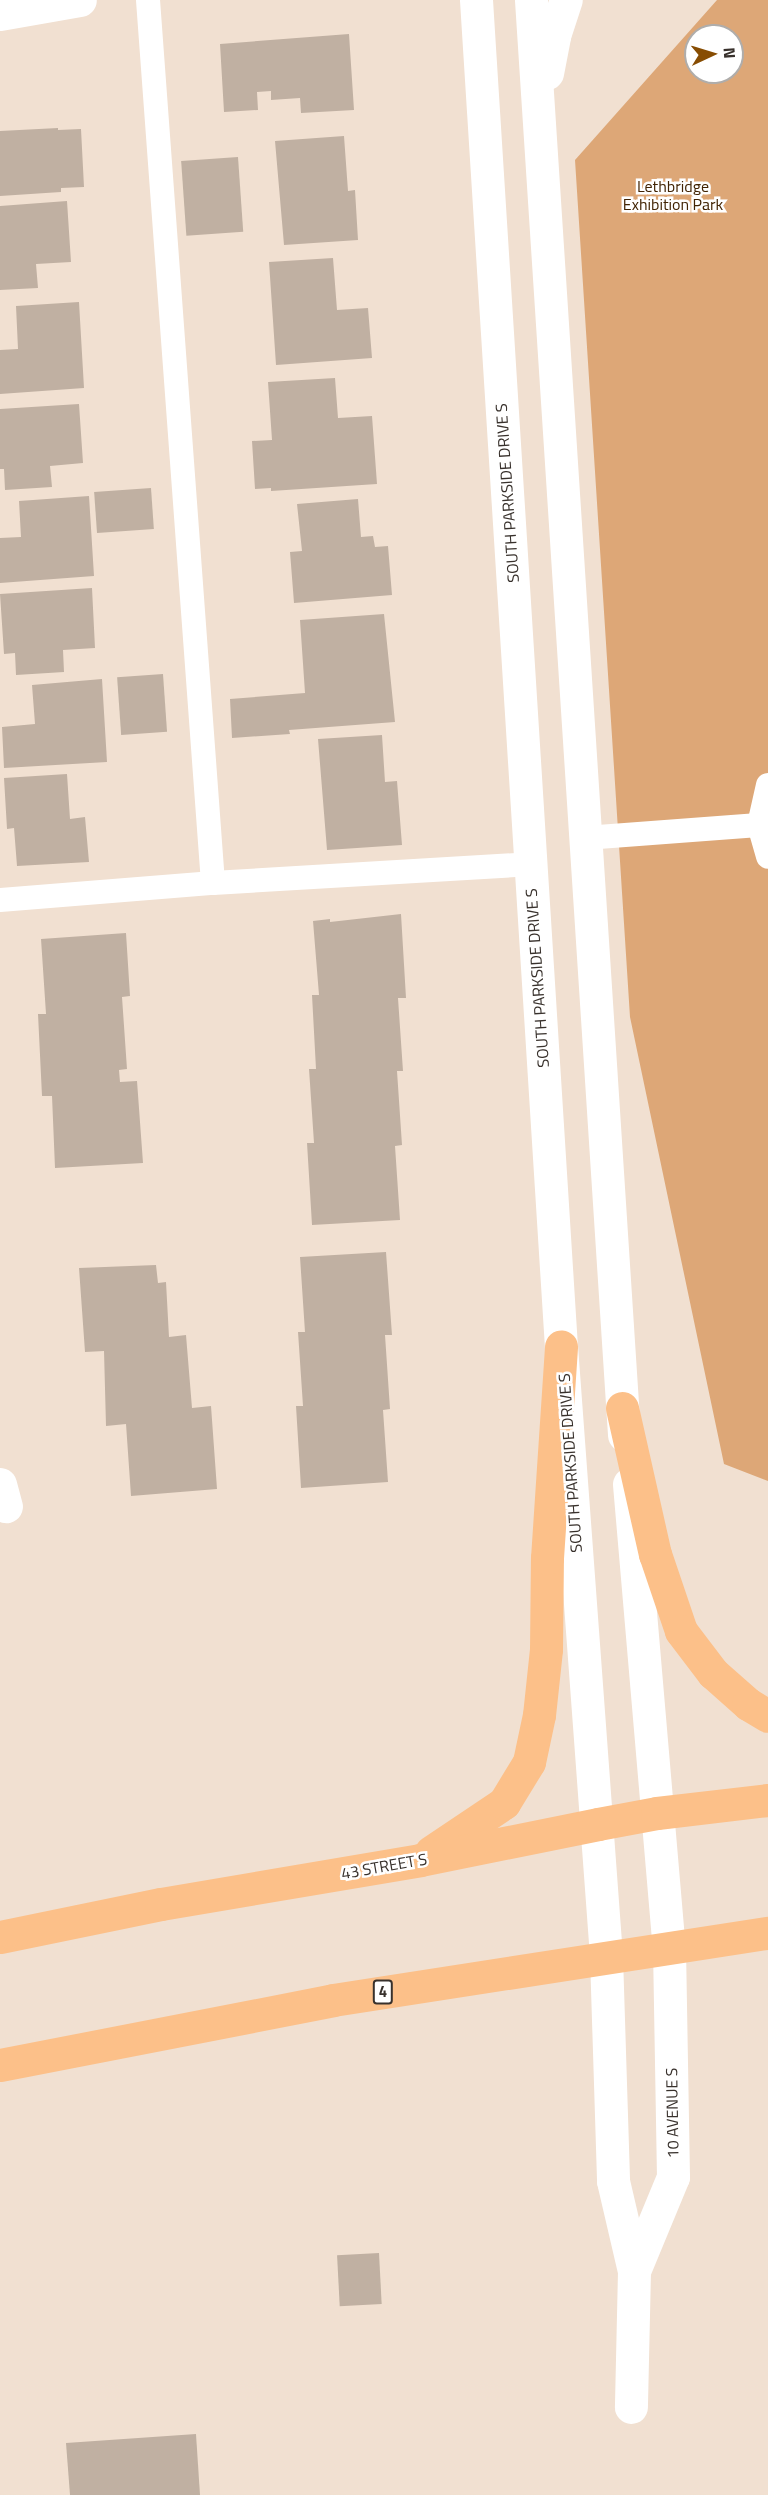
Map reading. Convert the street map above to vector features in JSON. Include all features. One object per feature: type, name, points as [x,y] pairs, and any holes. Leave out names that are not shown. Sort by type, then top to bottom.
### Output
[{"type":"highway","points":[[420,1860],[504,1803],[529,1762],[539,1715],[546,1649],[547,1558],[561,1346]]},
{"type":"highway","points":[[622,1408],[655,1554],[681,1631],[713,1673],[748,1704],[768,1716]]},
{"type":"highway","name":"43 STREET S","points":[[0,1937],[161,1904],[420,1860],[657,1813],[768,1800]]},
{"type":"highway","name":"4","points":[[0,2065],[333,2000],[606,1956],[768,1933]]},
{"type":"main road","points":[[0,14],[80,0]]},
{"type":"main road","name":"SOUTH PARKSIDE DRIVE S","points":[[476,0],[561,1346],[606,1956]]},
{"type":"main road","points":[[531,0],[622,1408],[669,1947]]},
{"type":"main road","points":[[538,116],[554,36],[566,0]]},
{"type":"main road","name":"10 AVENUE S","points":[[634,2271],[673,2177],[669,1947]]},
{"type":"main road","name":"10 AVENUE S","points":[[606,1956],[613,2181],[634,2271],[631,2407]]},
{"type":"lane","points":[[148,0],[213,883]]},
{"type":"lane","points":[[768,785],[759,825],[768,857]]},
{"type":"lane","points":[[585,838],[759,825]]},
{"type":"lane","points":[[0,900],[213,883],[530,864]]},
{"type":"green space","name":"Lethbridge Exhibition Park","points":[[717,0],[768,0],[768,1481],[724,1464],[630,1017],[575,160],[684,37],[684,84],[744,84],[744,24],[696,24]]},
{"type":"building","points":[[349,34],[354,110],[301,113],[300,98],[271,100],[271,91],[257,92],[258,110],[224,112],[220,44]]},
{"type":"building","points":[[58,128],[58,130],[81,129],[84,187],[61,188],[61,192],[0,196],[0,131]]},
{"type":"building","points":[[344,136],[348,191],[355,190],[358,240],[284,245],[275,141]]},
{"type":"building","points":[[238,157],[243,232],[186,236],[181,161]]},
{"type":"building","points":[[67,201],[71,262],[36,264],[38,288],[0,290],[0,206]]},
{"type":"building","points":[[333,258],[337,310],[368,308],[372,358],[276,365],[269,262]]},
{"type":"building","points":[[79,302],[84,388],[0,394],[0,350],[18,349],[16,306]]},
{"type":"building","points":[[335,378],[338,418],[372,416],[377,484],[271,491],[271,488],[255,489],[252,441],[272,440],[268,382]]},
{"type":"building","points":[[79,404],[83,463],[50,466],[52,487],[5,490],[4,469],[0,469],[0,409]]},
{"type":"building","points":[[151,488],[154,529],[97,533],[94,492]]},
{"type":"building","points":[[89,496],[94,576],[0,583],[0,538],[21,537],[19,501]]},
{"type":"building","points":[[358,499],[361,537],[373,536],[375,547],[388,546],[392,595],[294,603],[290,552],[302,551],[297,504]]},
{"type":"building","points":[[92,588],[95,648],[63,650],[64,672],[16,675],[15,653],[4,654],[0,594]]},
{"type":"building","points":[[384,614],[395,722],[289,730],[290,734],[232,738],[230,699],[305,693],[300,620]]},
{"type":"building","points":[[163,674],[167,732],[121,735],[117,677]]},
{"type":"building","points":[[102,679],[107,762],[4,768],[2,727],[35,724],[32,685]]},
{"type":"building","points":[[382,735],[385,782],[397,781],[402,845],[327,850],[318,739]]},
{"type":"building","points":[[67,774],[70,819],[85,817],[89,862],[17,866],[14,828],[7,829],[4,778]]},
{"type":"building","points":[[401,914],[406,998],[398,998],[403,1071],[397,1071],[402,1145],[395,1146],[400,1220],[312,1225],[307,1143],[314,1143],[309,1069],[316,1069],[312,995],[319,995],[313,921],[330,919],[330,922]]},
{"type":"building","points":[[126,933],[130,996],[122,997],[127,1069],[119,1070],[120,1082],[137,1081],[143,1163],[55,1168],[52,1096],[42,1096],[38,1014],[46,1014],[41,939]]},
{"type":"building","points":[[386,1252],[392,1335],[385,1335],[390,1409],[383,1410],[388,1482],[301,1488],[296,1406],[303,1406],[298,1332],[305,1332],[300,1257]]},
{"type":"building","points":[[156,1265],[158,1283],[166,1282],[169,1337],[186,1335],[192,1408],[211,1406],[217,1489],[131,1496],[126,1424],[106,1426],[104,1351],[85,1352],[79,1268]]},
{"type":"building","points":[[379,2253],[382,2304],[340,2306],[337,2255]]},
{"type":"building","points":[[196,2434],[200,2495],[70,2495],[66,2443]]}]
